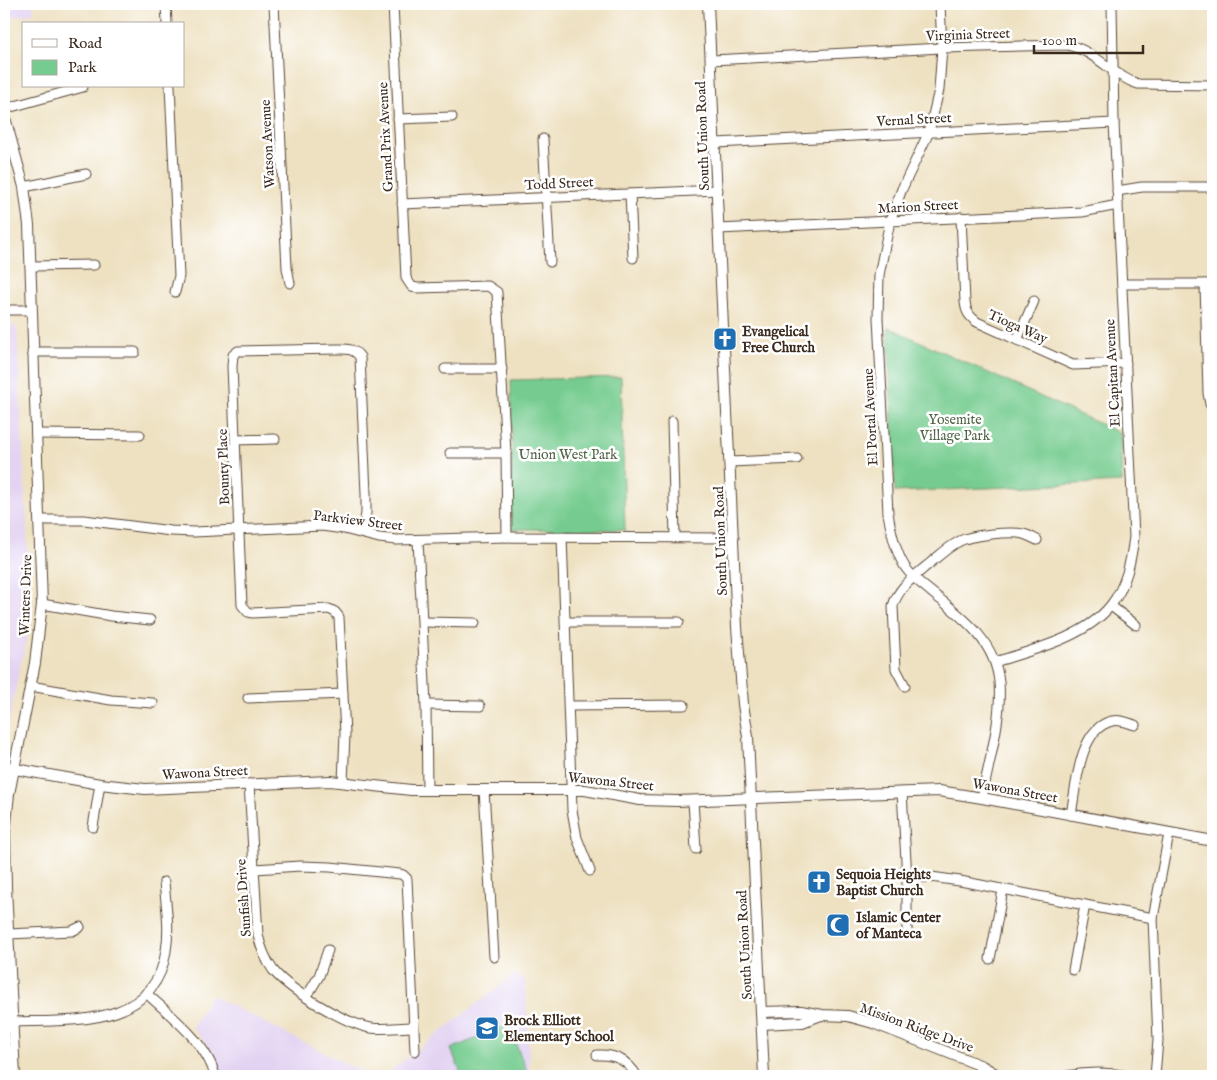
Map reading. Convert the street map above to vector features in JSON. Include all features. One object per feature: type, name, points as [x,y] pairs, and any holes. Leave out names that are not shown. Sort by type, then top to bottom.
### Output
[{"type":"street","points":[[166,4],[167,22]]},
{"type":"street","name":"Watson Avenue","points":[[274,4],[287,268],[290,283]]},
{"type":"street","name":"Grand Prix Avenue","points":[[393,4],[405,269],[408,283],[412,287],[417,288],[488,286],[497,292],[502,369]]},
{"type":"street","name":"South Union Road","points":[[708,4],[716,143],[737,627],[743,704],[748,737],[764,1076]]},
{"type":"street","name":"El Portal Avenue","points":[[940,4],[942,48],[939,90],[928,132],[902,188],[890,221],[879,275],[878,318],[888,513],[892,537],[906,568],[973,627],[986,643],[995,662],[999,680],[999,703],[982,798]]},
{"type":"street","name":"El Capitan Avenue","points":[[995,662],[1056,642],[1082,629],[1111,606],[1127,573],[1130,562],[1134,537],[1114,123],[1112,4]]},
{"type":"street","name":"Virginia Street","points":[[712,60],[942,48],[1067,45],[1078,47],[1091,54],[1128,81],[1138,84],[1213,85]]},
{"type":"street","points":[[4,109],[79,88]]},
{"type":"street","points":[[170,88],[179,276],[175,292]]},
{"type":"street","name":"Winters Drive","points":[[4,114],[24,187],[29,225],[42,604],[30,686],[9,794],[5,833],[15,1076]]},
{"type":"street","points":[[398,119],[452,117]]},
{"type":"street","name":"Vernal Street","points":[[716,143],[1114,123]]},
{"type":"street","points":[[544,139],[550,262]]},
{"type":"street","points":[[24,187],[86,174]]},
{"type":"street","points":[[1117,191],[1142,187],[1213,187]]},
{"type":"street","name":"Todd Street","points":[[402,204],[718,190]]},
{"type":"street","points":[[630,194],[632,258]]},
{"type":"street","name":"Marion Street","points":[[719,229],[1082,212],[1118,205]]},
{"type":"street","name":"Tioga Way","points":[[961,217],[966,310],[970,317],[977,322],[1073,365],[1126,363]]},
{"type":"street","points":[[30,266],[94,265]]},
{"type":"street","points":[[1122,284],[1209,284],[1208,393],[1210,404],[1213,408]]},
{"type":"street","points":[[1017,340],[1034,301]]},
{"type":"street","points":[[4,310],[32,310]]},
{"type":"street","name":"Bounty Place","points":[[343,694],[339,617],[335,612],[329,609],[252,613],[248,612],[242,605],[232,359],[238,351],[252,349],[349,349],[357,352],[360,357],[366,494],[363,533]]},
{"type":"street","points":[[32,352],[135,352]]},
{"type":"street","points":[[446,369],[502,369],[506,452],[507,538]]},
{"type":"street","points":[[672,421],[675,537]]},
{"type":"street","points":[[36,434],[140,434]]},
{"type":"street","points":[[236,440],[275,438]]},
{"type":"street","points":[[450,453],[506,452]]},
{"type":"street","points":[[730,462],[797,459]]},
{"type":"street","name":"Parkview Street","points":[[40,520],[84,520],[171,531],[194,532],[322,526],[397,540],[734,538]]},
{"type":"street","points":[[905,686],[896,669],[893,606],[902,588],[913,576],[960,540],[977,536],[1023,534],[1037,540]]},
{"type":"street","points":[[562,538],[569,706],[570,789],[577,838],[590,871]]},
{"type":"street","points":[[418,540],[423,622],[427,790]]},
{"type":"street","points":[[42,604],[111,616],[150,620]]},
{"type":"street","points":[[1111,606],[1136,625]]},
{"type":"street","points":[[423,622],[475,623]]},
{"type":"street","points":[[566,622],[679,622]]},
{"type":"street","points":[[30,686],[111,700],[153,703]]},
{"type":"street","points":[[248,698],[343,694],[345,734],[343,782]]},
{"type":"street","points":[[569,706],[684,705]]},
{"type":"street","points":[[426,706],[480,706]]},
{"type":"street","points":[[1071,814],[1083,755],[1088,740],[1103,724],[1114,720],[1135,725]]},
{"type":"street","name":"Wawona Street","points":[[4,767],[100,784],[145,788],[330,781],[399,790],[570,789],[640,800],[693,801],[939,791],[1071,814],[1213,842]]},
{"type":"street","points":[[93,827],[100,784]]},
{"type":"street","name":"Sunfish Drive","points":[[250,784],[258,935],[262,950],[274,970],[288,984],[334,1014],[359,1024],[383,1028],[413,1027]]},
{"type":"street","points":[[484,790],[494,957]]},
{"type":"street","points":[[902,792],[907,931]]},
{"type":"street","points":[[693,801],[696,849]]},
{"type":"street","points":[[1155,1076],[1158,1040],[1153,918],[1169,834]]},
{"type":"street","points":[[255,870],[300,866],[330,866],[400,874],[407,879],[415,1051]]},
{"type":"street","points":[[906,878],[931,877],[950,880],[1153,918]]},
{"type":"street","points":[[13,1022],[78,1020],[104,1017],[121,1011],[146,993],[157,978],[166,951],[167,917],[164,882]]},
{"type":"street","points":[[990,959],[1003,890]]},
{"type":"street","points":[[1073,970],[1085,905]]},
{"type":"street","points":[[8,934],[72,930],[80,927]]},
{"type":"street","points":[[307,996],[319,976],[328,950]]},
{"type":"street","points":[[146,993],[179,1023],[195,1041],[208,1057],[215,1076]]},
{"type":"street","name":"Mission Ridge Drive","points":[[761,1012],[801,1011],[822,1015],[848,1016],[873,1023],[982,1066],[999,1076]]},
{"type":"street","name":"Mission Ridge Drive","points":[[762,1024],[802,1022],[822,1015]]},
{"type":"street","points":[[597,1055],[610,1054],[615,1056],[637,1076]]},
{"type":"street","points":[[976,1076],[982,1066]]},
{"type":"street","points":[[1067,1076],[1103,1072],[1128,1076]]},
{"type":"shaded area","points":[[4,4],[33,4],[34,13],[4,19]]},
{"type":"shaded area","points":[[4,324],[15,325],[17,331],[30,593],[27,636],[4,743]]},
{"type":"shaded area","name":"Brock Elliott Elementary School","points":[[514,975],[525,980],[530,1076],[384,1076]]},
{"type":"shaded area","points":[[211,995],[360,1071],[376,1076],[221,1076],[210,1048],[192,1027]]},
{"type":"green space","name":"Yosemite Village Park","points":[[888,327],[1120,433],[1122,482],[895,492]]},
{"type":"green space","name":"Union West Park","points":[[621,377],[625,530],[511,529],[511,380]]},
{"type":"green space","points":[[508,1025],[529,1076],[462,1076],[451,1049]]},
{"type":"place","name":"Evangelical Free Church","points":[[725,339]]},
{"type":"place","name":"Sequoia Heights Baptist Church","points":[[819,882]]},
{"type":"place","name":"Islamic Center of Manteca","points":[[838,925]]},
{"type":"place","name":"Brock Elliott Elementary School","points":[[487,1028]]}]
